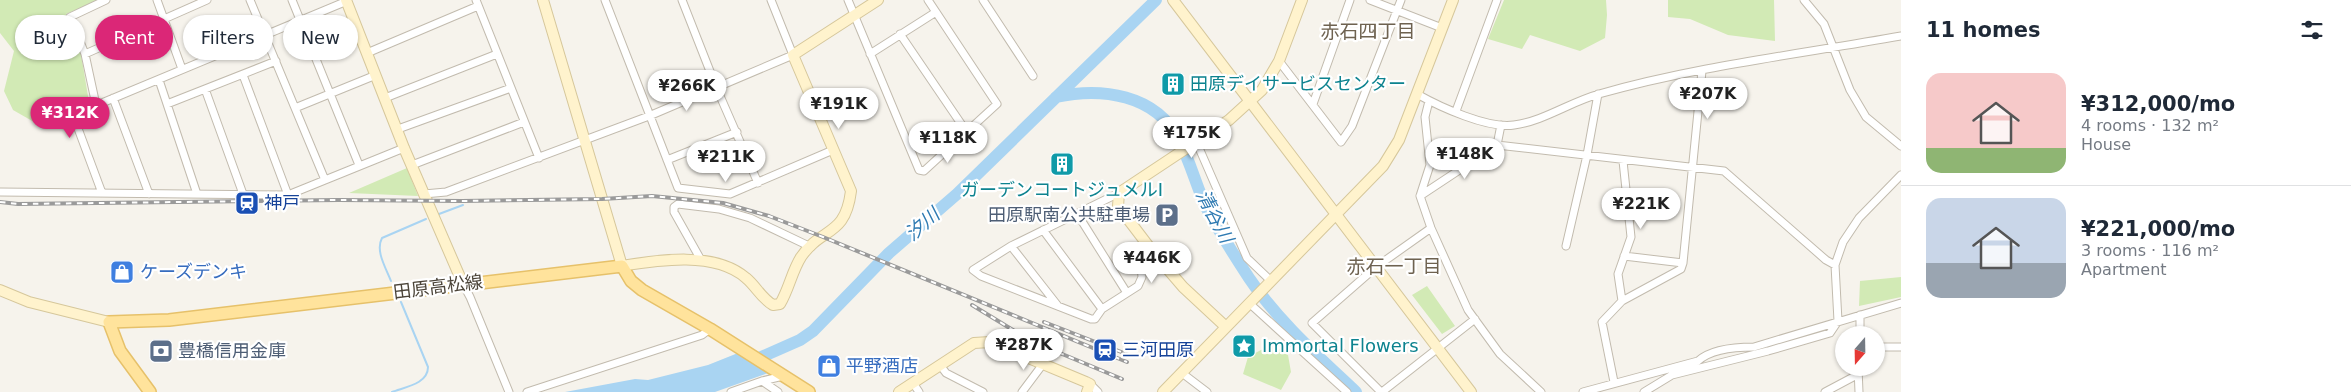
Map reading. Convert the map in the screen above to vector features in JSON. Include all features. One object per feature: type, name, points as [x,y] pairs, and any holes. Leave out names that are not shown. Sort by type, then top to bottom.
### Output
[{"type":"main road","name":"田原高松線","points":[[109,322],[169,320],[622,266]]},
{"type":"main road","points":[[622,266],[631,282],[642,290],[710,328],[809,392]]},
{"type":"main road","points":[[109,322],[120,351],[150,392]]},
{"type":"street","points":[[74,15],[106,0]]},
{"type":"street","points":[[157,0],[163,15]]},
{"type":"street","points":[[171,15],[207,0]]},
{"type":"street","points":[[250,0],[257,15]]},
{"type":"street","points":[[292,0],[298,15]]},
{"type":"street","points":[[314,15],[348,0],[404,148],[470,297],[509,392]]},
{"type":"street","points":[[543,0],[622,266],[701,260],[734,270],[746,278],[766,301],[773,305],[780,304],[801,257],[838,226],[849,210],[851,191],[771,0]]},
{"type":"street","points":[[606,0],[678,188],[730,194],[833,150]]},
{"type":"street","points":[[682,0],[717,89],[758,183]]},
{"type":"street","points":[[848,0],[919,170],[924,171],[997,104],[928,0]]},
{"type":"street","points":[[424,194],[446,192],[585,141],[717,89],[793,55],[878,0]]},
{"type":"street","points":[[984,0],[1033,76]]},
{"type":"street","points":[[1153,252],[1141,266],[1141,282],[1102,308],[1095,319],[1091,320],[981,276],[973,270],[1011,246],[1078,215],[1119,193],[1229,120],[1265,85],[1280,61],[1302,0]]},
{"type":"street","points":[[1313,104],[1350,0]]},
{"type":"street","points":[[1370,0],[1442,28]]},
{"type":"street","points":[[1280,61],[1341,142],[1352,126],[1400,0]]},
{"type":"street","points":[[1163,392],[1371,180],[1391,154],[1417,94],[1452,0]]},
{"type":"street","points":[[1456,112],[1498,0]]},
{"type":"street","points":[[1804,0],[1824,24],[1850,90],[1866,117],[1901,146]]},
{"type":"street","points":[[1174,2],[1471,392]]},
{"type":"street","points":[[367,53],[477,3],[539,158]]},
{"type":"street","points":[[870,54],[936,12]]},
{"type":"street","points":[[900,34],[966,132]]},
{"type":"street","points":[[1417,94],[1456,112],[1501,125],[1514,125],[1536,120],[1598,94],[1702,71],[1901,36]]},
{"type":"street","points":[[173,44],[182,69]]},
{"type":"street","points":[[95,49],[85,54],[96,106]]},
{"type":"street","points":[[273,53],[325,180]]},
{"type":"street","points":[[385,98],[498,54]]},
{"type":"street","points":[[102,194],[73,115],[204,60]]},
{"type":"street","points":[[315,60],[359,165]]},
{"type":"street","points":[[167,104],[276,61]]},
{"type":"street","points":[[1614,382],[1602,322],[1622,301],[1681,270],[1702,71]]},
{"type":"street","points":[[243,75],[288,195]]},
{"type":"street","points":[[295,108],[376,75]]},
{"type":"street","points":[[159,80],[197,194]]},
{"type":"street","points":[[398,129],[511,88]]},
{"type":"street","points":[[204,89],[244,194]]},
{"type":"street","points":[[1566,246],[1587,155],[1598,94]]},
{"type":"street","points":[[113,98],[149,194]]},
{"type":"street","points":[[1429,101],[1424,117],[1430,165],[1420,196],[1431,228],[1468,310],[1500,354],[1541,392]]},
{"type":"street","points":[[412,165],[524,122]]},
{"type":"street","points":[[1497,145],[1501,125]]},
{"type":"street","points":[[667,160],[737,132]]},
{"type":"street","points":[[1196,141],[1248,258],[1270,283]]},
{"type":"street","points":[[1420,196],[1497,145],[1623,161],[1724,171],[1826,260],[1836,265]]},
{"type":"street","points":[[0,192],[288,195],[404,148]]},
{"type":"street","points":[[1622,301],[1618,274],[1631,237],[1623,161]]},
{"type":"street","points":[[1644,392],[1672,375],[1830,333],[1838,321],[1836,265],[1843,242],[1860,218],[1901,174]]},
{"type":"street","points":[[1119,193],[1118,206],[1153,252],[1183,287],[1226,327]]},
{"type":"street","points":[[701,260],[674,212],[674,207],[678,204],[719,209],[750,218],[811,247]]},
{"type":"street","points":[[1078,215],[1126,293]]},
{"type":"street","points":[[1431,228],[1376,267],[1312,323],[1381,392],[1475,319]]},
{"type":"street","points":[[1043,230],[1102,308]]},
{"type":"street","points":[[1011,246],[1058,307]]},
{"type":"street","points":[[1624,256],[1683,262]]},
{"type":"street","points":[[0,290],[29,302],[109,322]]},
{"type":"street","points":[[1251,301],[1347,392]]},
{"type":"street","points":[[1583,392],[1601,389],[1614,382],[1698,360],[1703,356],[1738,347],[1754,347],[1901,303]]},
{"type":"street","points":[[1860,314],[1860,326]]},
{"type":"street","points":[[527,392],[702,335],[710,328]]},
{"type":"street","points":[[898,392],[916,388],[940,365],[974,343],[981,341],[990,342],[1042,364],[1098,392]]},
{"type":"street","points":[[1885,347],[1901,347]]},
{"type":"street","points":[[1022,392],[1042,364]]},
{"type":"street","points":[[940,365],[946,373],[983,392]]},
{"type":"street","points":[[1182,373],[1205,391]]},
{"type":"street","points":[[731,392],[781,374]]},
{"type":"street","points":[[1824,392],[1849,376]]},
{"type":"street","points":[[1857,376],[1859,392]]},
{"type":"street","points":[[762,381],[778,392]]},
{"type":"green space","points":[[0,0],[99,0],[66,15],[15,15],[15,60],[82,60],[89,102],[41,126],[13,110],[4,91],[14,51],[0,33]]},
{"type":"green space","points":[[1504,0],[1606,0],[1605,38],[1580,51],[1530,35],[1522,49],[1488,39]]},
{"type":"green space","points":[[1668,0],[1774,0],[1775,41],[1728,35],[1690,19],[1668,17]]},
{"type":"green space","points":[[407,168],[418,196],[349,193]]},
{"type":"green space","points":[[1901,277],[1901,297],[1859,306],[1860,281]]},
{"type":"green space","points":[[1427,286],[1455,326],[1442,334],[1412,295]]},
{"type":"green space","points":[[1272,344],[1288,355],[1291,372],[1281,390],[1243,374],[1248,357]]},
{"type":"water","points":[[738,353],[768,373],[715,392],[565,392],[635,379],[648,380],[708,365]]},
{"type":"waterway","name":"汐川","points":[[748,363],[800,340],[813,331],[889,253],[957,194],[1156,0]]},
{"type":"waterway","name":"清谷川","points":[[1056,97],[1073,94],[1109,94],[1142,104],[1156,112],[1169,125],[1179,140],[1206,207],[1260,294],[1286,324],[1356,392]]},
{"type":"waterway","points":[[439,214],[463,205]]},
{"type":"waterway","points":[[391,281],[380,254],[382,238],[426,219]]},
{"type":"waterway","points":[[392,392],[420,381],[427,373],[428,367],[401,302]]},
{"type":"railway","points":[[0,202],[18,204],[339,200],[462,201],[602,199],[652,196],[723,203],[769,216],[823,237],[1127,362]]},
{"type":"railway","points":[[972,305],[1031,341],[1122,379]]},
{"type":"railway","points":[[1044,322],[1129,355]]},
{"type":"place","name":"田原デイサービスセンター","points":[[1173,84]]},
{"type":"place","name":"ガーデンコートジュメルⅠ","points":[[1062,164]]},
{"type":"place","name":"神戸","points":[[247,203]]},
{"type":"place","name":"田原駅南公共駐車場","points":[[1167,215]]},
{"type":"place","name":"ケーズデンキ","points":[[122,272]]},
{"type":"place","name":"Immortal Flowers","points":[[1244,346]]},
{"type":"place","name":"三河田原","points":[[1105,350]]},
{"type":"place","name":"豊橋信用金庫","points":[[161,351]]},
{"type":"place","name":"平野酒店","points":[[829,366]]},
{"type":"district","name":"赤石四丁目","points":[[1368,31]]},
{"type":"district","name":"赤石一丁目","points":[[1394,266]]}]
